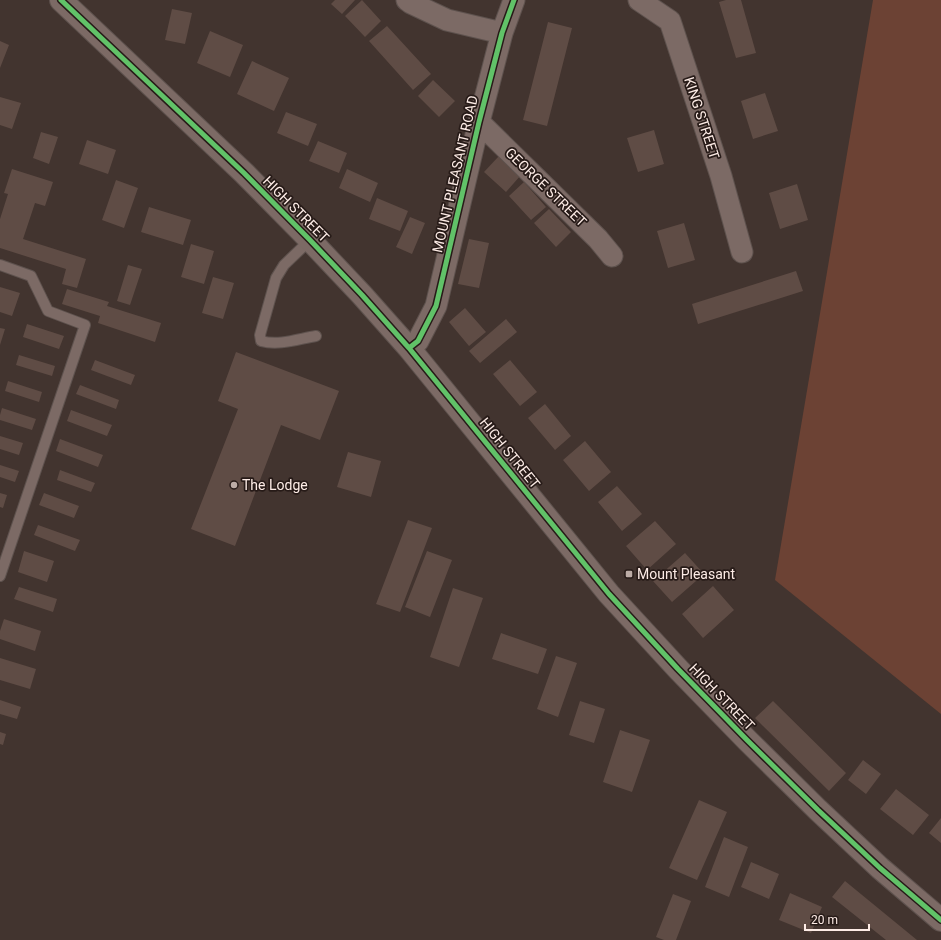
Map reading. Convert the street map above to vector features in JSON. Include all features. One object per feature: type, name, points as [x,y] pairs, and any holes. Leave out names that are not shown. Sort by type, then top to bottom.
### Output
[{"type":"street","name":"HIGH STREET","points":[[61,0],[244,173],[362,294],[409,348],[609,594],[678,669],[818,810],[880,868],[941,920]]},
{"type":"street","points":[[407,0],[447,20],[502,33]]},
{"type":"street","name":"MOUNT PLEASANT ROAD","points":[[409,348],[418,341],[436,306],[479,122],[502,33],[514,0]]},
{"type":"street","name":"KING STREET","points":[[639,0],[670,21],[720,176],[742,252]]},
{"type":"street","name":"GEORGE STREET","points":[[479,122],[598,238],[612,256]]},
{"type":"lane","points":[[310,240],[284,265],[276,278],[260,335],[261,341],[268,343],[278,343],[316,336]]},
{"type":"lane","points":[[0,265],[31,276],[48,311],[85,325],[1,572]]},
{"type":"shaded area","points":[[873,0],[941,0],[941,714],[775,580]]},
{"type":"building","points":[[335,0],[355,0],[342,14],[331,4]]},
{"type":"building","points":[[362,0],[381,21],[365,37],[345,16]]},
{"type":"building","points":[[726,0],[741,0],[756,53],[736,58],[719,2]]},
{"type":"building","points":[[172,9],[192,13],[185,44],[165,40]]},
{"type":"building","points":[[548,22],[572,28],[547,126],[523,120]]},
{"type":"building","points":[[387,26],[431,74],[413,90],[369,41]]},
{"type":"building","points":[[210,31],[243,45],[230,77],[197,63]]},
{"type":"building","points":[[0,41],[9,45],[0,68]]},
{"type":"building","points":[[252,61],[289,78],[274,111],[237,94]]},
{"type":"building","points":[[433,80],[455,101],[439,117],[418,96]]},
{"type":"building","points":[[765,93],[778,131],[753,139],[741,101]]},
{"type":"building","points":[[0,97],[21,103],[12,129],[0,125]]},
{"type":"building","points":[[286,112],[317,124],[308,146],[277,133]]},
{"type":"building","points":[[654,130],[664,164],[638,172],[627,138]]},
{"type":"building","points":[[41,132],[58,137],[49,164],[33,158]]},
{"type":"building","points":[[87,140],[116,150],[108,174],[79,164]]},
{"type":"building","points":[[318,141],[347,153],[339,173],[309,161]]},
{"type":"building","points":[[499,156],[521,175],[506,192],[484,172]]},
{"type":"building","points":[[12,169],[53,182],[45,206],[35,203],[23,239],[86,259],[77,288],[62,284],[66,269],[0,248],[0,219],[8,194],[4,193]]},
{"type":"building","points":[[347,169],[378,183],[370,202],[339,188]]},
{"type":"building","points":[[116,180],[138,188],[124,228],[102,220]]},
{"type":"building","points":[[524,182],[546,207],[531,220],[509,196]]},
{"type":"building","points":[[797,184],[808,220],[780,229],[769,193]]},
{"type":"building","points":[[377,198],[408,211],[400,231],[369,219]]},
{"type":"building","points":[[149,207],[191,220],[183,245],[141,232]]},
{"type":"building","points":[[549,209],[571,232],[556,247],[534,223]]},
{"type":"building","points":[[410,217],[425,223],[412,254],[396,247]]},
{"type":"building","points":[[684,223],[695,260],[668,268],[657,231]]},
{"type":"building","points":[[469,239],[489,243],[479,288],[458,284]]},
{"type":"building","points":[[191,244],[214,251],[204,284],[181,277]]},
{"type":"building","points":[[128,265],[142,269],[130,305],[117,301]]},
{"type":"building","points":[[796,271],[803,291],[698,324],[692,304]]},
{"type":"building","points":[[213,277],[234,283],[223,319],[202,313]]},
{"type":"building","points":[[0,287],[20,293],[12,316],[0,312]]},
{"type":"building","points":[[67,289],[109,302],[107,306],[161,323],[155,342],[98,323],[100,316],[62,304]]},
{"type":"building","points":[[465,308],[486,332],[469,346],[449,322]]},
{"type":"building","points":[[506,319],[517,332],[480,363],[469,351]]},
{"type":"building","points":[[27,324],[64,336],[59,349],[23,337]]},
{"type":"building","points":[[0,328],[5,329],[0,345]]},
{"type":"building","name":"The Lodge","points":[[236,352],[339,391],[320,440],[281,425],[235,546],[191,529],[238,409],[218,401]]},
{"type":"building","points":[[19,355],[55,366],[52,376],[16,365]]},
{"type":"building","points":[[95,360],[135,375],[131,385],[91,370]]},
{"type":"building","points":[[510,360],[537,392],[520,406],[493,374]]},
{"type":"building","points":[[8,381],[42,392],[39,402],[5,391]]},
{"type":"building","points":[[80,385],[119,400],[116,409],[76,394]]},
{"type":"building","points":[[545,404],[571,436],[555,450],[528,418]]},
{"type":"building","points":[[2,408],[36,419],[32,430],[0,420]]},
{"type":"building","points":[[71,410],[112,425],[107,436],[67,421]]},
{"type":"building","points":[[0,436],[23,443],[19,455],[0,449]]},
{"type":"building","points":[[60,439],[103,455],[98,467],[56,451]]},
{"type":"building","points":[[585,441],[611,472],[589,491],[563,460]]},
{"type":"building","points":[[348,452],[381,461],[371,497],[337,487]]},
{"type":"building","points":[[0,465],[19,471],[15,482],[0,477]]},
{"type":"building","points":[[60,470],[95,483],[91,492],[57,480]]},
{"type":"building","points":[[617,486],[642,514],[622,531],[598,502]]},
{"type":"building","points":[[0,493],[7,495],[3,508],[0,507]]},
{"type":"building","points":[[44,493],[79,506],[74,518],[39,505]]},
{"type":"building","points":[[408,520],[432,528],[400,612],[376,604]]},
{"type":"building","points":[[655,521],[676,544],[647,570],[626,546]]},
{"type":"building","points":[[38,525],[80,540],[75,551],[34,535]]},
{"type":"building","points":[[24,551],[54,561],[47,582],[18,572]]},
{"type":"building","points":[[427,551],[452,560],[430,617],[405,607]]},
{"type":"building","points":[[685,553],[704,574],[672,602],[653,581]]},
{"type":"building","points":[[713,586],[734,610],[703,638],[682,614]]},
{"type":"building","points":[[19,587],[57,599],[53,612],[14,599]]},
{"type":"building","points":[[453,588],[483,598],[459,667],[430,657]]},
{"type":"building","points":[[4,619],[41,631],[35,651],[0,639],[0,631]]},
{"type":"building","points":[[501,633],[547,649],[538,674],[492,659]]},
{"type":"building","points":[[556,656],[577,663],[558,717],[537,709]]},
{"type":"building","points":[[0,658],[36,669],[30,689],[0,680]]},
{"type":"building","points":[[0,700],[21,707],[17,719],[0,714]]},
{"type":"building","points":[[580,701],[605,709],[594,743],[569,735]]},
{"type":"building","points":[[773,701],[846,773],[829,791],[755,718]]},
{"type":"building","points":[[620,730],[650,740],[632,792],[603,782]]},
{"type":"building","points":[[0,732],[6,734],[3,745],[0,744]]},
{"type":"building","points":[[863,760],[881,774],[866,794],[848,780]]},
{"type":"building","points":[[896,789],[929,815],[913,835],[880,809]]},
{"type":"building","points":[[699,800],[727,812],[697,880],[669,868]]},
{"type":"building","points":[[941,818],[941,843],[929,833]]},
{"type":"building","points":[[724,837],[748,847],[729,897],[705,887]]},
{"type":"building","points":[[751,862],[779,874],[769,899],[741,887]]},
{"type":"building","points":[[845,881],[917,940],[886,940],[832,897]]},
{"type":"building","points":[[790,893],[822,907],[811,933],[779,920]]},
{"type":"building","points":[[673,894],[691,901],[676,940],[664,940],[656,937]]},
{"type":"cycle path","points":[[61,0],[244,173],[362,295],[409,348],[609,594],[678,669],[818,810],[880,868],[941,920]]},
{"type":"cycle path","points":[[409,348],[418,341],[436,306],[479,122],[502,33],[514,0]]},
{"type":"place","name":"The Lodge","points":[[234,485]]},
{"type":"place","name":"Mount Pleasant","points":[[629,574]]}]
